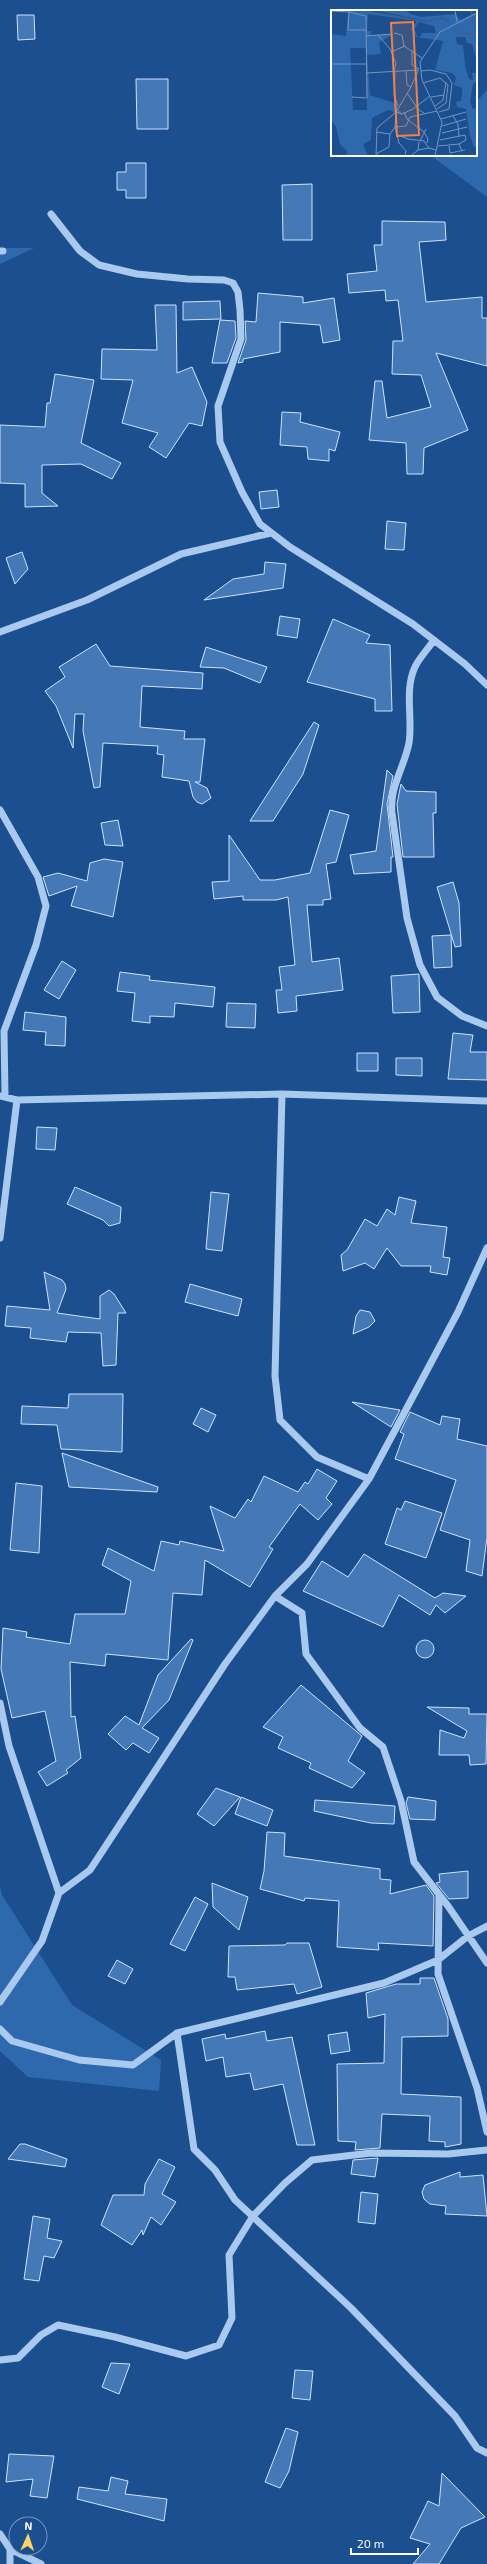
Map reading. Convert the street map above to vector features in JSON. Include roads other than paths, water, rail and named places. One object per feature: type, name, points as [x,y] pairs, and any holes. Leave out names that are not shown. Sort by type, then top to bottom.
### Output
[{"type":"street","points":[[50,214],[80,251],[99,264],[137,274],[188,279],[224,280],[233,283],[238,292],[241,339],[218,406],[220,442],[242,492],[260,524],[271,533],[413,624],[465,664],[487,685]]},
{"type":"street","points":[[0,632],[87,600],[181,554],[271,533]]},
{"type":"street","points":[[434,640],[414,668],[410,688],[411,715],[409,743],[390,799],[407,918],[420,965],[437,997],[462,1016],[487,1026]]},
{"type":"street","points":[[0,810],[38,877],[46,906],[36,945],[4,1031],[3,1096],[17,1100],[282,1094],[487,1101]]},
{"type":"street","points":[[282,1094],[275,1376],[280,1420],[318,1457],[369,1479]]},
{"type":"street","points":[[0,1238],[17,1100]]},
{"type":"street","points":[[0,2002],[42,1941],[59,1893],[90,1870],[225,1664],[276,1596],[307,1564],[369,1479],[455,1319],[487,1248]]},
{"type":"street","points":[[276,1596],[302,1613],[306,1654],[360,1728],[383,1748],[401,1802],[414,1862],[439,1894],[487,1963]]},
{"type":"street","points":[[0,1703],[9,1746],[59,1893]]},
{"type":"street","points":[[439,1894],[438,1974],[477,2088],[487,2132]]},
{"type":"street","points":[[0,2029],[12,2041],[79,2060],[132,2065],[177,2033],[384,1983],[438,1960],[468,1936],[487,1926]]},
{"type":"street","points":[[177,2033],[194,2149],[215,2170],[235,2200],[351,2308],[456,2416],[477,2448],[487,2453]]},
{"type":"street","points":[[0,2360],[18,2358],[41,2335],[58,2325],[115,2336],[186,2356],[219,2345],[232,2318],[229,2255],[253,2216],[285,2183],[312,2160],[371,2153],[448,2154],[487,2150]]},
{"type":"street","points":[[0,2534],[8,2546]]},
{"type":"street","points":[[24,2556],[41,2564]]}]
